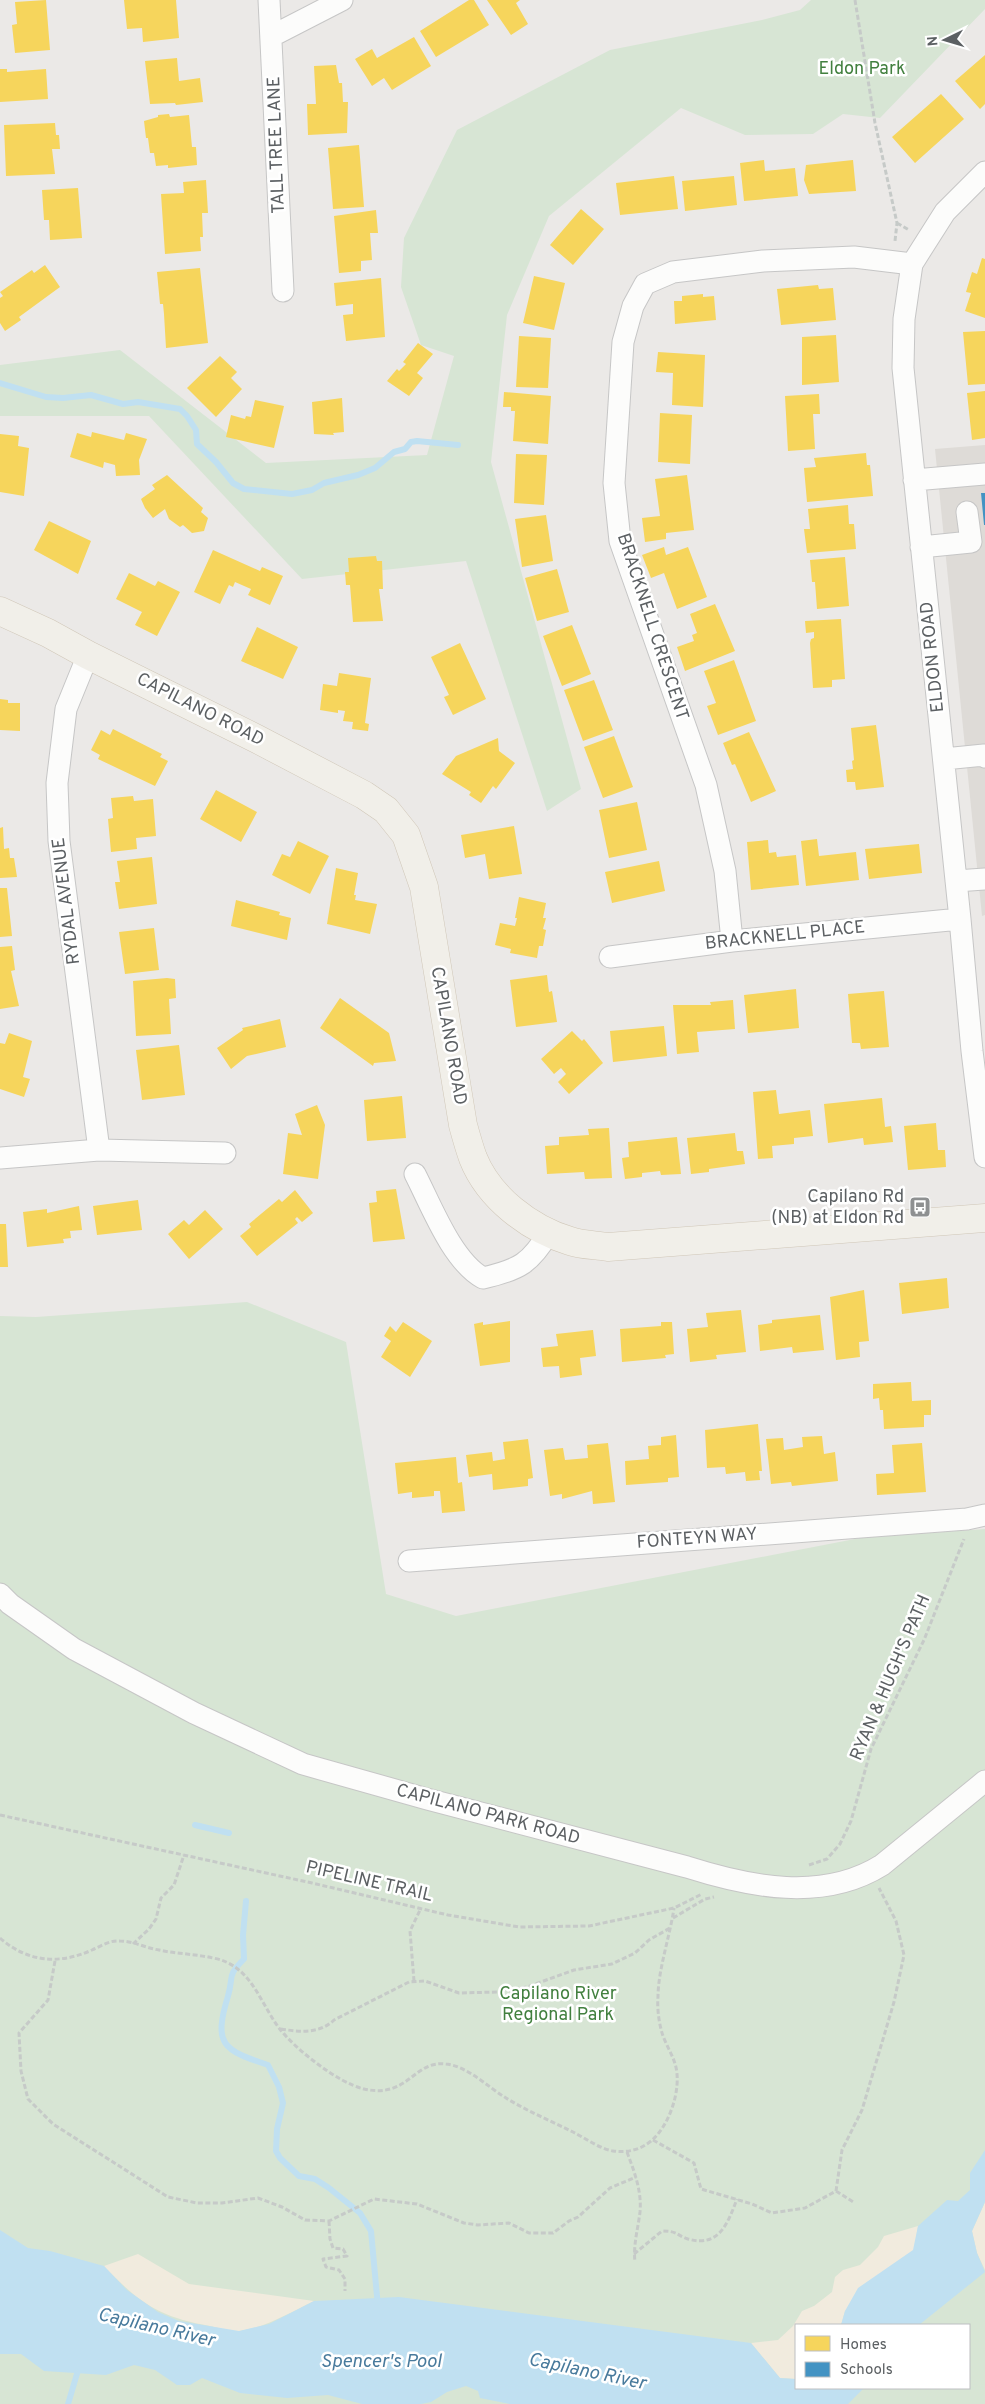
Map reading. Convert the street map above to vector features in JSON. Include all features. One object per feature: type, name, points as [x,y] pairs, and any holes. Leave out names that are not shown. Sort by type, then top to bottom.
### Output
[{"type":"main road","name":"CAPILANO ROAD","points":[[0,611],[48,632],[88,655],[257,739],[364,795],[386,810],[406,835],[424,887],[462,1125],[473,1159],[486,1181],[504,1202],[526,1221],[570,1242],[608,1247],[724,1240],[985,1218]]},
{"type":"street","name":"TALL TREE LANE","points":[[269,0],[283,291]]},
{"type":"street","points":[[272,36],[342,0]]},
{"type":"street","points":[[912,264],[945,212],[985,172]]},
{"type":"street","name":"BRACKNELL CRESCENT","points":[[732,941],[725,871],[706,785],[620,541],[614,483],[624,342],[633,306],[645,284],[673,272],[763,261],[854,257],[912,264]]},
{"type":"street","name":"ELDON ROAD","points":[[912,264],[904,319],[903,368],[960,919],[978,1050],[985,1158]]},
{"type":"street","points":[[914,480],[985,474]]},
{"type":"street","points":[[921,547],[971,542],[967,512]]},
{"type":"street","name":"RYDAL AVENUE","points":[[88,655],[66,709],[57,783],[59,841],[99,1150]]},
{"type":"street","points":[[944,758],[984,755],[985,757]]},
{"type":"street","points":[[956,881],[985,878]]},
{"type":"street","name":"BRACKNELL PLACE","points":[[610,957],[732,941],[960,919]]},
{"type":"street","points":[[0,1158],[99,1150],[224,1153]]},
{"type":"street","points":[[415,1174],[454,1248],[472,1272],[483,1278],[501,1274],[529,1261],[549,1232]]},
{"type":"street","name":"FONTEYN WAY","points":[[409,1561],[976,1517]]},
{"type":"street","name":"CAPILANO PARK ROAD","points":[[0,1594],[10,1604],[74,1649],[194,1713],[303,1764],[427,1799],[687,1867],[726,1887],[796,1889],[849,1882],[871,1872],[985,1781]]},
{"type":"path","points":[[855,0],[875,124],[897,223],[894,247]]},
{"type":"path","name":"RYAN & HUGH'S PATH","points":[[805,1866],[827,1858],[840,1844],[851,1821],[872,1749],[924,1640],[967,1531],[976,1517]]},
{"type":"path","name":"PIPELINE TRAIL","points":[[0,1816],[421,1908],[519,1927],[588,1926],[674,1908],[726,1887]]},
{"type":"path","points":[[133,1944],[149,1929],[156,1919],[162,1898],[174,1885],[184,1855]]},
{"type":"path","points":[[836,2192],[842,2150],[862,2110],[894,2002],[904,1955],[896,1921],[871,1872]]},
{"type":"path","points":[[672,1918],[726,1887]]},
{"type":"path","points":[[414,1981],[410,1931],[421,1908]]},
{"type":"path","points":[[0,1938],[32,1958],[55,1961],[70,1958],[107,1942],[120,1941],[160,1951],[216,1958],[239,1969],[249,1978],[280,2029],[300,2048],[329,2071],[360,2088],[377,2091],[397,2088],[426,2068],[447,2064],[461,2068],[508,2099],[588,2140],[611,2151],[627,2152],[640,2149],[653,2140],[668,2118],[675,2096],[677,2074],[663,2036],[658,2010],[658,1994],[674,1908]]},
{"type":"path","points":[[280,2029],[304,2031],[327,2027],[334,2020],[414,1981],[424,1981],[458,1993],[497,1992],[527,1987],[574,1970],[612,1964],[635,1953],[649,1940],[671,1928]]},
{"type":"path","points":[[55,1961],[48,2000],[19,2034],[21,2071],[28,2099],[53,2124],[168,2198],[197,2203],[222,2203],[258,2198],[282,2207],[305,2220],[329,2220],[374,2199],[417,2204],[464,2223],[478,2226],[509,2224],[529,2233],[553,2233],[578,2217],[610,2188],[636,2177]]},
{"type":"path","points":[[653,2140],[694,2163],[701,2189],[737,2199],[772,2213],[805,2208],[836,2192]]},
{"type":"path","points":[[627,2152],[636,2177],[640,2212],[634,2254],[635,2262]]},
{"type":"path","points":[[836,2192],[855,2203]]},
{"type":"path","points":[[634,2254],[662,2231],[676,2231],[686,2239],[702,2241],[716,2236],[726,2227],[737,2199]]},
{"type":"path","points":[[329,2220],[330,2239],[333,2248],[343,2249],[347,2256],[323,2259],[326,2267],[339,2270],[345,2279],[345,2291]]},
{"type":"shaded area","points":[[985,445],[985,915],[982,916],[935,449]]},
{"type":"green space","name":"Eldon Park","points":[[811,0],[985,0],[985,9],[880,118],[843,114],[813,134],[745,135],[681,108],[549,216],[507,315],[491,462],[581,789],[547,811],[466,561],[302,579],[149,416],[0,416],[0,365],[120,350],[266,463],[427,455],[454,356],[421,345],[401,287],[404,238],[457,130],[610,50],[762,20],[800,10]]},
{"type":"green space","name":"Capilano River Regional Park","points":[[247,1302],[346,1342],[386,1594],[456,1616],[860,1538],[985,1529],[985,2404],[0,2404],[0,1316],[36,1317]]},
{"type":"sand","points":[[985,2202],[985,2270],[977,2253],[972,2231]]},
{"type":"sand","points":[[918,2226],[914,2250],[893,2265],[845,2311],[841,2324],[795,2324],[795,2379],[780,2378],[751,2343],[778,2340],[793,2326],[802,2311],[814,2306],[832,2292],[835,2277],[843,2270],[860,2265],[878,2247],[884,2236]]},
{"type":"sand","points":[[138,2254],[189,2284],[314,2301],[269,2323],[240,2331],[177,2318],[163,2313],[139,2299],[104,2266]]},
{"type":"water","points":[[985,2150],[985,2202],[972,2231],[977,2253],[985,2272],[920,2324],[841,2324],[845,2311],[858,2288],[913,2250],[918,2226],[947,2200],[958,2201],[970,2190],[970,2173]]},
{"type":"water","points":[[0,2230],[28,2248],[50,2251],[104,2266],[127,2290],[158,2312],[179,2321],[239,2331],[269,2324],[314,2301],[399,2297],[751,2343],[780,2378],[795,2379],[795,2389],[863,2389],[848,2404],[510,2404],[480,2398],[478,2391],[466,2386],[447,2392],[431,2402],[421,2404],[362,2404],[328,2395],[287,2398],[240,2393],[202,2378],[190,2385],[177,2385],[155,2370],[134,2365],[106,2375],[44,2371],[21,2354],[0,2354]]},
{"type":"building: Homes","points":[[46,0],[50,50],[15,53],[12,25],[17,24],[15,2]]},
{"type":"building: Homes","points":[[124,0],[176,0],[179,38],[143,42],[142,28],[127,29]]},
{"type":"building: Homes","points":[[469,0],[474,0],[489,25],[436,57],[420,31]]},
{"type":"building: Homes","points":[[487,0],[520,0],[516,3],[528,24],[511,35]]},
{"type":"building: Homes","points":[[414,37],[431,66],[392,90],[384,78],[372,86],[355,59],[372,49],[377,58]]},
{"type":"building: Homes","points":[[985,55],[985,104],[980,109],[955,81]]},
{"type":"building: Homes","points":[[177,58],[179,81],[200,78],[203,102],[176,105],[175,103],[150,104],[145,61]]},
{"type":"building: Homes","points":[[336,65],[339,83],[342,83],[343,102],[348,102],[347,133],[308,135],[307,104],[316,104],[314,66]]},
{"type":"building: Homes","points":[[0,69],[7,69],[7,72],[46,69],[48,99],[0,102]]},
{"type":"building: Homes","points":[[941,94],[964,119],[915,163],[892,137]]},
{"type":"building: Homes","points":[[169,114],[170,117],[189,115],[192,147],[196,147],[197,165],[168,168],[168,165],[156,166],[154,153],[150,153],[148,138],[146,138],[144,121],[158,117],[158,115]]},
{"type":"building: Homes","points":[[55,123],[56,135],[59,135],[60,149],[52,149],[55,174],[6,176],[4,125]]},
{"type":"building: Homes","points":[[359,145],[364,207],[333,209],[328,148]]},
{"type":"building: Homes","points":[[764,160],[765,171],[795,168],[798,196],[744,201],[740,163]]},
{"type":"building: Homes","points":[[853,160],[856,191],[809,194],[804,180],[806,165]]},
{"type":"building: Homes","points":[[674,176],[678,209],[620,215],[616,183]]},
{"type":"building: Homes","points":[[734,176],[737,205],[685,211],[682,181]]},
{"type":"building: Homes","points":[[206,180],[208,213],[202,213],[203,237],[200,237],[201,251],[165,254],[161,194],[184,193],[183,182]]},
{"type":"building: Homes","points":[[78,188],[82,238],[50,240],[49,220],[44,220],[42,190]]},
{"type":"building: Homes","points":[[581,209],[604,229],[573,265],[550,245]]},
{"type":"building: Homes","points":[[376,210],[378,233],[370,233],[372,260],[361,261],[361,271],[339,273],[334,216]]},
{"type":"building: Homes","points":[[982,258],[985,259],[985,318],[965,311],[971,293],[966,292],[972,272],[977,274]]},
{"type":"building: Homes","points":[[45,265],[60,287],[19,317],[21,320],[5,331],[0,323],[0,298],[3,296],[0,292],[32,270],[34,273]]},
{"type":"building: Homes","points":[[200,268],[208,343],[166,348],[163,304],[160,304],[157,272]]},
{"type":"building: Homes","points":[[534,276],[565,283],[554,330],[523,323]]},
{"type":"building: Homes","points":[[381,278],[385,337],[346,341],[343,315],[353,314],[353,304],[336,306],[334,283]]},
{"type":"building: Homes","points":[[818,285],[819,289],[833,288],[836,320],[781,325],[777,289]]},
{"type":"building: Homes","points":[[703,294],[703,297],[714,296],[716,320],[675,324],[674,301],[682,301],[682,296]]},
{"type":"building: Homes","points":[[985,331],[985,384],[968,385],[963,332]]},
{"type":"building: Homes","points":[[836,335],[839,382],[802,385],[802,337]]},
{"type":"building: Homes","points":[[519,336],[551,338],[548,388],[516,387]]},
{"type":"building: Homes","points":[[418,343],[433,354],[417,373],[423,378],[409,396],[387,381],[397,369],[399,371],[406,364],[403,362]]},
{"type":"building: Homes","points":[[658,352],[705,355],[703,407],[672,405],[673,373],[656,372]]},
{"type":"building: Homes","points":[[220,356],[237,372],[231,378],[242,389],[216,417],[187,388]]},
{"type":"building: Homes","points":[[985,391],[985,438],[972,440],[967,393]]},
{"type":"building: Homes","points":[[504,392],[551,396],[548,444],[513,441],[515,411],[511,411],[511,407],[503,407]]},
{"type":"building: Homes","points":[[819,394],[820,414],[813,414],[815,449],[788,451],[785,396]]},
{"type":"building: Homes","points":[[342,398],[344,432],[333,433],[334,435],[314,434],[312,402]]},
{"type":"building: Homes","points":[[255,400],[284,406],[274,448],[226,437],[231,415],[245,419],[246,416],[251,417]]},
{"type":"building: Homes","points":[[660,413],[692,415],[690,464],[658,462]]},
{"type":"building: Homes","points":[[92,432],[124,440],[126,433],[147,439],[139,460],[140,475],[116,476],[115,465],[104,462],[103,468],[70,457],[77,433],[91,437]]},
{"type":"building: Homes","points":[[0,434],[19,436],[18,446],[29,448],[24,496],[0,492]]},
{"type":"building: Homes","points":[[866,453],[867,465],[870,465],[873,496],[807,502],[804,468],[816,467],[814,458]]},
{"type":"building: Homes","points":[[516,454],[547,455],[544,505],[514,503]]},
{"type":"building: Homes","points":[[167,475],[203,508],[201,512],[208,518],[204,531],[192,533],[183,525],[180,527],[169,519],[165,509],[153,518],[145,508],[141,499],[155,489],[152,485]]},
{"type":"building: Homes","points":[[687,475],[694,530],[666,533],[666,539],[645,542],[642,518],[660,516],[655,479]]},
{"type":"building: Homes","points":[[848,505],[849,524],[854,524],[856,549],[807,553],[804,529],[810,529],[808,509]]},
{"type":"building: Homes","points":[[546,515],[553,561],[522,567],[515,519]]},
{"type":"building: Homes","points":[[49,521],[91,541],[78,574],[34,550]]},
{"type":"building: Homes","points":[[664,547],[666,555],[688,547],[707,597],[677,609],[664,573],[651,578],[642,555]]},
{"type":"building: Homes","points":[[213,550],[260,571],[262,567],[283,576],[270,605],[248,595],[251,589],[235,582],[233,587],[229,585],[220,604],[194,592]]},
{"type":"building: Homes","points":[[376,556],[377,561],[382,561],[383,589],[379,589],[383,621],[353,622],[350,585],[346,585],[345,572],[349,572],[348,558]]},
{"type":"building: Homes","points":[[845,557],[849,606],[817,609],[815,582],[812,582],[810,560]]},
{"type":"building: Homes","points":[[557,569],[569,612],[537,621],[525,578]]},
{"type":"building: Homes","points":[[129,573],[155,586],[158,581],[180,592],[157,636],[135,625],[142,612],[116,599]]},
{"type":"building: Homes","points":[[715,604],[735,651],[685,671],[677,647],[694,641],[692,635],[697,633],[690,614]]},
{"type":"building: Homes","points":[[841,619],[845,679],[832,680],[832,687],[813,688],[810,643],[811,639],[814,638],[814,632],[806,633],[805,621]]},
{"type":"building: Homes","points":[[572,625],[591,674],[562,686],[543,636]]},
{"type":"building: Homes","points":[[257,627],[298,647],[283,679],[241,661]]},
{"type":"building: Homes","points":[[460,643],[486,699],[453,715],[444,697],[449,695],[431,657]]},
{"type":"building: Homes","points":[[734,660],[756,721],[718,735],[707,706],[716,703],[704,671]]},
{"type":"building: Homes","points":[[339,673],[371,678],[365,723],[369,724],[368,731],[352,729],[353,722],[343,721],[345,711],[338,710],[338,713],[320,710],[323,684],[337,686]]},
{"type":"building: Homes","points":[[594,680],[613,730],[583,741],[564,690]]},
{"type":"building: Homes","points":[[0,699],[8,700],[8,703],[20,703],[20,731],[0,730]]},
{"type":"building: Homes","points":[[876,725],[884,787],[856,790],[855,782],[847,782],[846,770],[853,769],[851,728]]},
{"type":"building: Homes","points":[[113,729],[162,754],[160,757],[168,761],[155,786],[98,759],[100,755],[91,750],[101,730],[110,735]]},
{"type":"building: Homes","points":[[749,732],[776,791],[751,802],[735,764],[732,765],[723,743]]},
{"type":"building: Homes","points":[[614,736],[633,787],[603,798],[584,747]]},
{"type":"building: Homes","points":[[498,738],[499,751],[515,763],[496,789],[493,786],[481,803],[469,795],[471,792],[442,774],[456,756]]},
{"type":"building: Homes","points":[[216,790],[257,812],[241,842],[200,819]]},
{"type":"building: Homes","points":[[133,796],[134,801],[153,799],[156,836],[136,838],[137,849],[111,852],[108,819],[113,818],[111,798]]},
{"type":"building: Homes","points":[[637,802],[647,850],[609,858],[599,810]]},
{"type":"building: Homes","points":[[514,826],[522,874],[489,879],[485,854],[465,858],[461,835]]},
{"type":"building: Homes","points":[[3,827],[4,849],[9,848],[10,858],[14,858],[17,877],[0,878],[0,828]]},
{"type":"building: Homes","points":[[817,839],[819,856],[856,852],[859,880],[806,886],[801,841]]},
{"type":"building: Homes","points":[[768,840],[769,853],[776,852],[777,857],[796,855],[799,885],[751,890],[747,842]]},
{"type":"building: Homes","points":[[298,841],[329,856],[310,894],[272,875],[282,854],[290,857]]},
{"type":"building: Homes","points":[[919,844],[922,873],[869,879],[865,849]]},
{"type":"building: Homes","points":[[152,857],[157,904],[119,909],[115,882],[120,882],[117,861]]},
{"type":"building: Homes","points":[[659,861],[665,891],[612,903],[605,872]]},
{"type":"building: Homes","points":[[336,868],[358,873],[354,895],[356,895],[355,900],[377,904],[370,934],[327,924]]},
{"type":"building: Homes","points":[[0,888],[7,888],[12,936],[0,937]]},
{"type":"building: Homes","points":[[519,897],[546,903],[543,918],[546,918],[543,929],[546,930],[543,946],[539,946],[537,958],[510,953],[511,949],[495,945],[500,923],[515,926]]},
{"type":"building: Homes","points":[[236,900],[280,912],[279,915],[291,918],[287,940],[231,926]]},
{"type":"building: Homes","points":[[154,928],[159,970],[125,974],[119,932]]},
{"type":"building: Homes","points":[[12,946],[15,970],[11,971],[19,1006],[0,1009],[0,947]]},
{"type":"building: Homes","points":[[547,975],[549,992],[552,991],[557,1022],[516,1027],[510,980]]},
{"type":"building: Homes","points":[[175,979],[176,998],[169,999],[171,1034],[136,1036],[133,981]]},
{"type":"building: Homes","points":[[796,989],[799,1028],[748,1033],[744,995]]},
{"type":"building: Homes","points":[[884,991],[889,1047],[861,1049],[860,1043],[852,1043],[848,994]]},
{"type":"building: Homes","points":[[340,998],[389,1033],[396,1061],[374,1063],[373,1066],[320,1028]]},
{"type":"building: Homes","points":[[733,1000],[735,1029],[697,1032],[699,1052],[677,1054],[673,1005],[711,1005],[710,1002]]},
{"type":"building: Homes","points":[[280,1019],[286,1047],[247,1056],[231,1069],[217,1048],[243,1030],[242,1028]]},
{"type":"building: Homes","points":[[664,1026],[667,1056],[613,1062],[610,1031]]},
{"type":"building: Homes","points":[[572,1031],[582,1041],[584,1039],[603,1063],[569,1094],[558,1082],[566,1074],[561,1068],[554,1074],[541,1059]]},
{"type":"building: Homes","points":[[9,1033],[32,1041],[23,1077],[30,1079],[24,1097],[0,1089],[0,1043],[5,1044]]},
{"type":"building: Homes","points":[[179,1045],[185,1095],[142,1100],[136,1050]]},
{"type":"building: Homes","points":[[776,1090],[779,1114],[810,1110],[813,1136],[794,1138],[794,1144],[772,1146],[773,1158],[758,1159],[753,1092]]},
{"type":"building: Homes","points":[[402,1096],[406,1138],[367,1141],[364,1100]]},
{"type":"building: Homes","points":[[882,1098],[885,1127],[891,1126],[893,1142],[864,1145],[863,1138],[828,1143],[824,1104]]},
{"type":"building: Homes","points":[[317,1105],[325,1125],[318,1179],[283,1174],[288,1133],[302,1135],[295,1114]]},
{"type":"building: Homes","points":[[936,1123],[938,1150],[945,1150],[946,1167],[908,1170],[904,1126]]},
{"type":"building: Homes","points":[[609,1128],[612,1178],[585,1179],[584,1172],[547,1174],[545,1146],[559,1145],[559,1137],[589,1135],[588,1129]]},
{"type":"building: Homes","points":[[735,1133],[737,1151],[743,1151],[745,1164],[709,1169],[709,1172],[691,1174],[687,1138]]},
{"type":"building: Homes","points":[[677,1137],[681,1174],[661,1175],[660,1171],[642,1173],[642,1177],[625,1179],[622,1158],[629,1157],[628,1142]]},
{"type":"building: Homes","points":[[396,1189],[405,1239],[373,1242],[369,1203],[377,1202],[376,1191]]},
{"type":"building: Homes","points":[[295,1190],[313,1213],[302,1222],[297,1217],[295,1219],[298,1223],[257,1256],[240,1236],[251,1227],[249,1224],[279,1199],[282,1202]]},
{"type":"building: Homes","points":[[138,1200],[142,1230],[97,1235],[93,1206]]},
{"type":"building: Homes","points":[[79,1206],[82,1230],[70,1231],[71,1238],[63,1239],[64,1243],[27,1247],[23,1212],[47,1209],[47,1213]]},
{"type":"building: Homes","points":[[205,1210],[223,1229],[189,1259],[168,1234],[184,1220],[189,1225]]},
{"type":"building: Homes","points":[[0,1224],[6,1224],[8,1267],[0,1267]]},
{"type":"building: Homes","points":[[947,1278],[949,1308],[902,1314],[899,1283]]},
{"type":"building: Homes","points":[[864,1290],[869,1341],[859,1342],[860,1357],[836,1360],[830,1297]]},
{"type":"building: Homes","points":[[741,1310],[746,1352],[716,1355],[717,1359],[690,1362],[687,1329],[708,1327],[706,1313]]},
{"type":"building: Homes","points":[[820,1315],[824,1350],[793,1353],[792,1347],[760,1351],[758,1325],[772,1323],[772,1320]]},
{"type":"building: Homes","points":[[510,1321],[510,1362],[480,1366],[474,1324],[483,1322],[483,1325]]},
{"type":"building: Homes","points":[[403,1322],[432,1341],[410,1377],[381,1357],[391,1341],[384,1336],[390,1326],[396,1332]]},
{"type":"building: Homes","points":[[661,1322],[672,1322],[674,1354],[665,1355],[666,1358],[622,1362],[620,1329],[661,1326]]},
{"type":"building: Homes","points":[[593,1330],[596,1356],[580,1358],[582,1375],[560,1378],[559,1366],[543,1367],[541,1348],[558,1346],[556,1334]]},
{"type":"building: Homes","points":[[911,1382],[912,1401],[931,1400],[931,1415],[924,1415],[924,1427],[884,1429],[883,1410],[880,1410],[879,1398],[873,1399],[873,1384]]},
{"type":"building: Homes","points":[[758,1424],[762,1471],[759,1471],[760,1480],[746,1481],[745,1472],[726,1474],[725,1467],[707,1468],[705,1430]]},
{"type":"building: Homes","points":[[676,1435],[679,1477],[668,1478],[668,1482],[626,1485],[625,1461],[649,1459],[648,1446],[661,1445],[661,1437]]},
{"type":"building: Homes","points":[[822,1436],[824,1454],[835,1452],[838,1481],[792,1486],[791,1482],[771,1484],[766,1439],[783,1438],[784,1450],[803,1447],[802,1437]]},
{"type":"building: Homes","points":[[528,1439],[533,1478],[528,1479],[528,1486],[493,1490],[492,1474],[469,1477],[466,1455],[492,1452],[493,1461],[505,1459],[503,1442]]},
{"type":"building: Homes","points":[[608,1443],[615,1502],[593,1504],[592,1491],[562,1499],[562,1494],[550,1496],[544,1450],[563,1448],[565,1460],[588,1458],[587,1445]]},
{"type":"building: Homes","points":[[922,1443],[926,1492],[877,1495],[876,1474],[894,1473],[892,1445]]},
{"type":"building: Homes","points":[[456,1457],[458,1483],[462,1482],[465,1511],[442,1513],[440,1491],[434,1491],[434,1496],[412,1498],[412,1492],[398,1494],[395,1463]]},
{"type":"building: Schools","points":[[981,493],[985,493],[985,525],[984,525]]},
{"type":"waterway","points":[[0,383],[46,397],[63,398],[91,395],[123,404],[138,402],[180,409],[196,430],[197,444],[216,462],[233,483],[244,489],[292,494],[312,490],[324,483],[358,475],[375,468],[394,452],[405,449],[411,442],[458,445]]},
{"type":"waterway","points":[[195,1825],[229,1833]]},
{"type":"waterway","points":[[246,1901],[243,1935],[244,1959],[233,1973],[224,2012],[222,2035],[226,2043],[241,2055],[268,2065],[279,2087],[283,2103],[277,2129],[276,2151],[280,2158],[299,2176],[315,2179],[329,2188],[360,2213],[371,2231],[378,2307]]},
{"type":"waterway","points":[[68,2404],[79,2367]]},
{"type":"place","name":"Capilano Rd (NB) at Eldon Rd","points":[[920,1207]]},
{"type":"water label","name":"Capilano River","points":[[156,2328]]},
{"type":"water label","name":"Spencer's Pool","points":[[381,2362]]},
{"type":"water label","name":"Capilano River","points":[[587,2372]]}]
